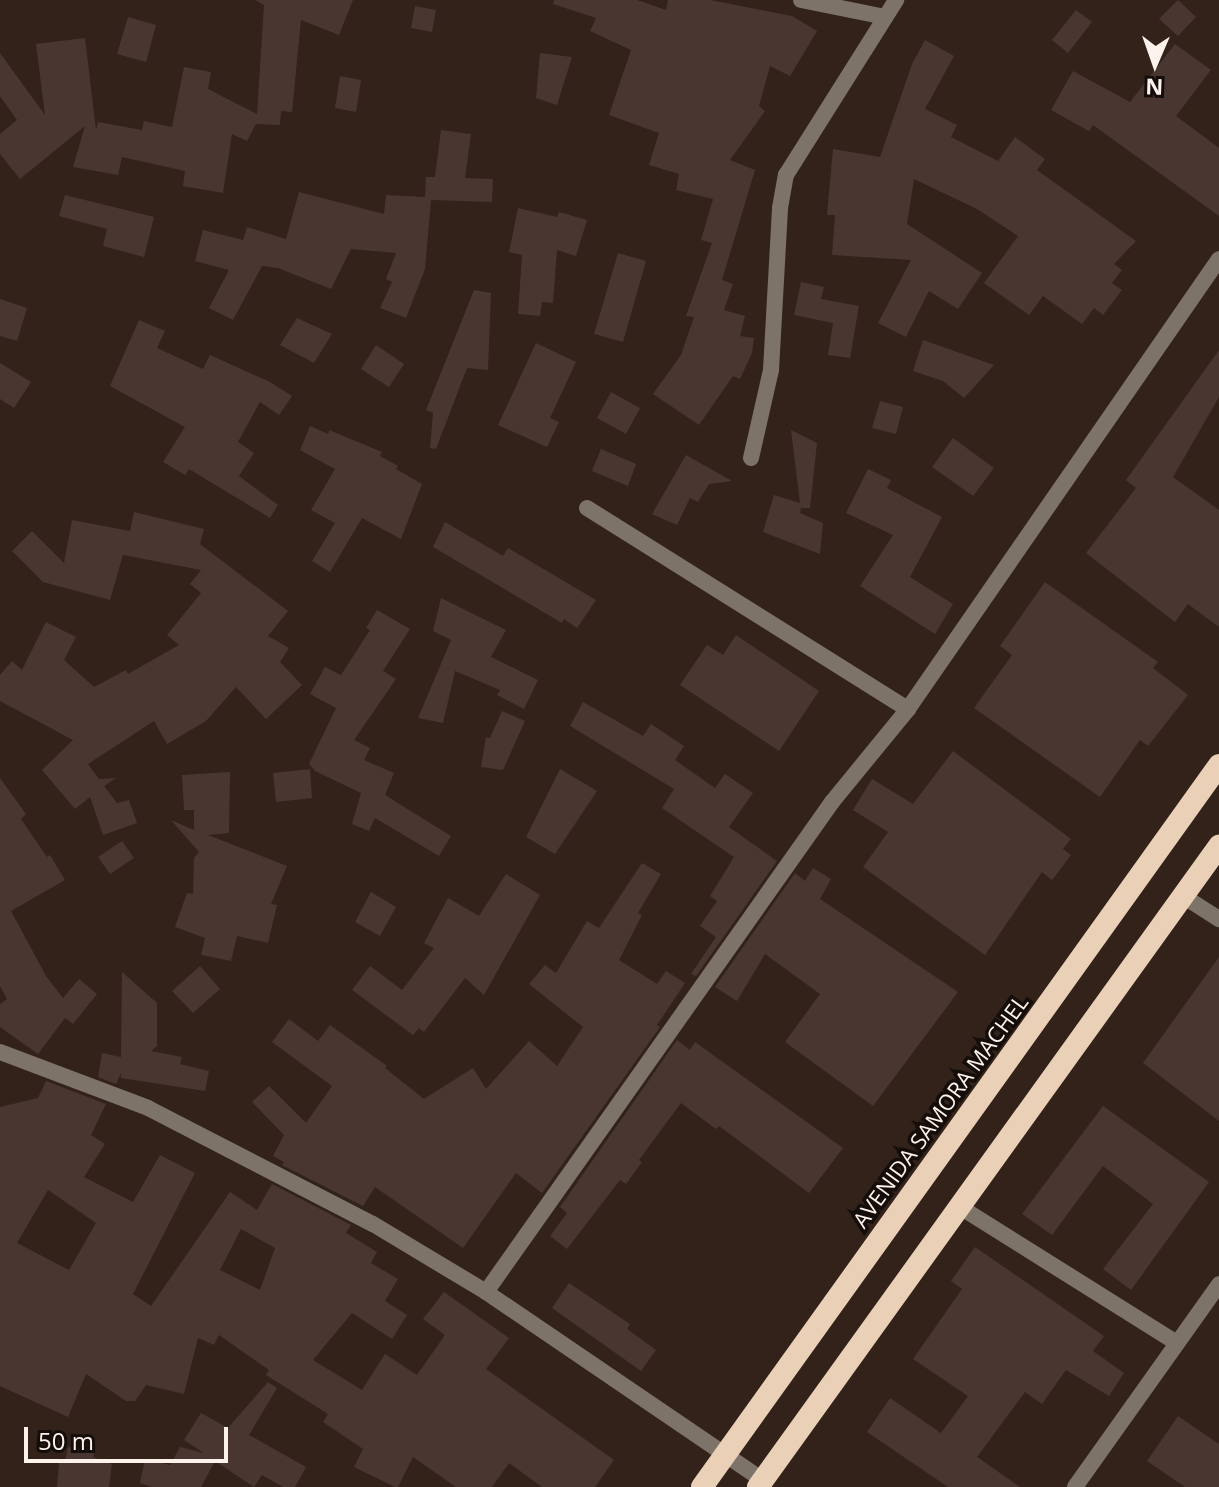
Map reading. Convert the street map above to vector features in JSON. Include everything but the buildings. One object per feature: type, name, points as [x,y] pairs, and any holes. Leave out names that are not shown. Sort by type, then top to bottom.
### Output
[{"type":"highway","name":"AVENIDA SAMORA MACHEL","points":[[702,1487],[1219,765]]},
{"type":"highway","points":[[760,1483],[1219,846]]},
{"type":"street","points":[[801,0],[885,17]]},
{"type":"street","points":[[751,458],[771,370],[780,208],[786,175],[896,0]]},
{"type":"street","points":[[486,1292],[832,802],[908,709],[1219,259]]},
{"type":"street","points":[[587,508],[908,709]]},
{"type":"street","points":[[1183,896],[1219,919]]},
{"type":"street","points":[[0,1052],[148,1108],[231,1148],[373,1224],[486,1292],[726,1453],[760,1483]]},
{"type":"street","points":[[960,1207],[1177,1343]]},
{"type":"street","points":[[1078,1486],[1219,1284]]}]
